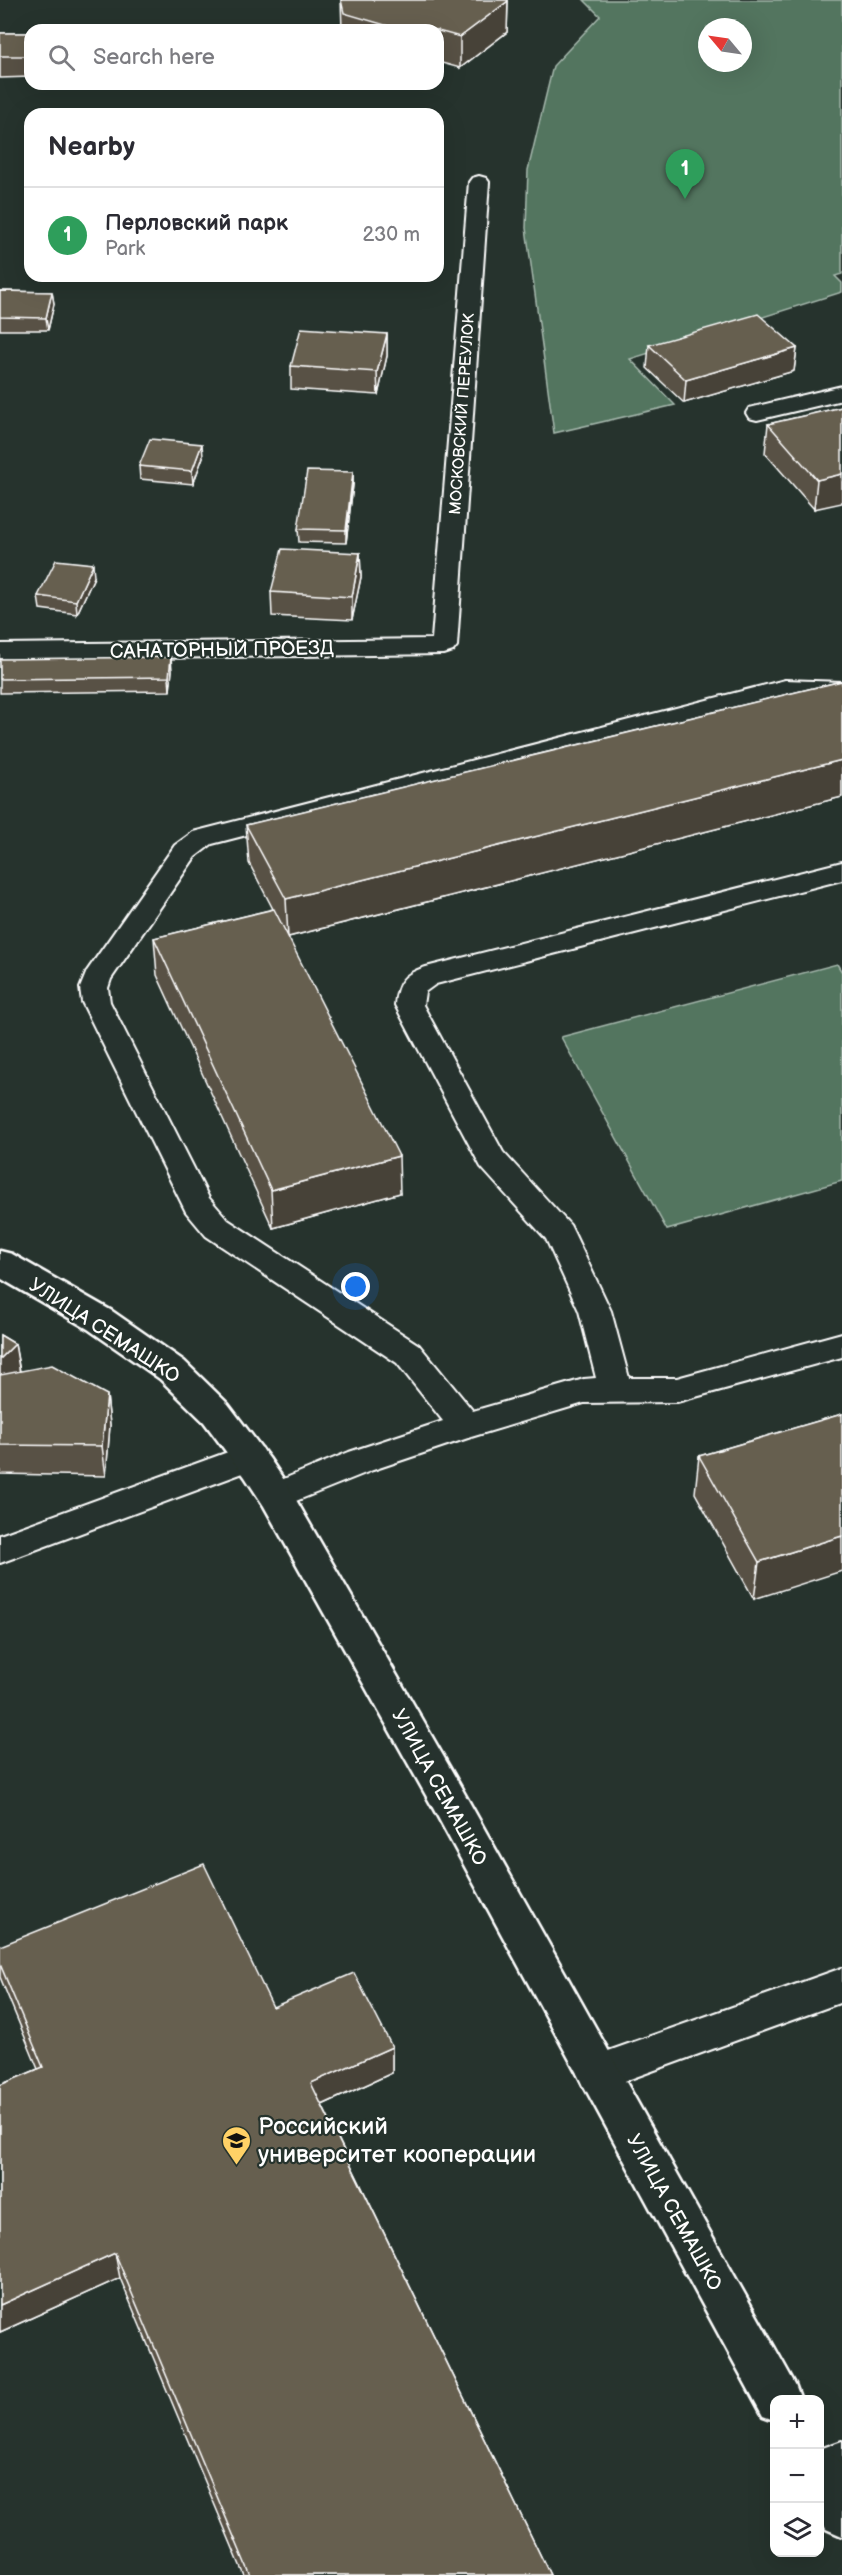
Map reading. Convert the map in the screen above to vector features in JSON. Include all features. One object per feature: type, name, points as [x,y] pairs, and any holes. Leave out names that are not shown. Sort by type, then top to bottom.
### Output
[{"type":"main road","name":"УЛИЦА СЕМАШКО","points":[[0,1263],[72,1303],[152,1356],[191,1387],[221,1418],[250,1457],[276,1496],[445,1794],[776,2395]]},
{"type":"main road","points":[[824,2481],[842,2513]]},
{"type":"lane","name":"МОСКОВСКИЙ ПЕРЕУЛОК","points":[[444,646],[478,182]]},
{"type":"lane","points":[[757,413],[842,393]]},
{"type":"lane","name":"САНАТОРНЫЙ ПРОЕЗД","points":[[0,652],[444,646]]},
{"type":"lane","points":[[466,1425],[408,1354],[217,1228],[197,1204],[96,1002],[94,988],[97,978],[185,851],[203,838],[785,688],[842,690]]},
{"type":"lane","points":[[615,1391],[595,1311],[559,1233],[492,1159],[409,1005],[411,988],[426,977],[842,871]]},
{"type":"lane","points":[[276,1496],[361,1461],[466,1425],[584,1391],[677,1390],[842,1345]]},
{"type":"lane","points":[[0,1549],[250,1457]]},
{"type":"lane","points":[[597,2073],[842,1985]]},
{"type":"lane","points":[[824,2470],[842,2462]]},
{"type":"green space","points":[[584,0],[842,0],[842,274],[835,276],[842,283],[842,292],[630,359],[675,405],[554,433],[526,228],[528,170],[553,66],[600,16]]},
{"type":"green space","points":[[837,964],[842,972],[842,1181],[667,1230],[561,1037]]},
{"type":"building","points":[[341,0],[508,0],[460,37],[444,33],[444,24],[382,24],[344,13]]},
{"type":"building","points":[[0,33],[24,33],[24,56],[0,56]]},
{"type":"building","points":[[0,291],[52,292],[46,318],[0,317]]},
{"type":"building","points":[[758,314],[797,348],[686,380],[649,345]]},
{"type":"building","points":[[301,328],[387,334],[377,372],[291,366]]},
{"type":"building","points":[[842,407],[842,474],[817,480],[768,424]]},
{"type":"building","points":[[150,439],[202,444],[192,471],[139,466]]},
{"type":"building","points":[[307,471],[353,472],[346,530],[298,529]]},
{"type":"building","points":[[282,549],[360,553],[352,597],[271,592]]},
{"type":"building","points":[[56,560],[93,564],[76,601],[38,596]]},
{"type":"building","points":[[171,657],[169,677],[0,679],[0,659]]},
{"type":"building","points":[[842,681],[842,760],[286,899],[246,825]]},
{"type":"building","points":[[274,909],[399,1156],[271,1190],[154,938]]},
{"type":"building","points":[[0,1335],[15,1344],[0,1359]]},
{"type":"building","points":[[52,1365],[107,1395],[102,1446],[0,1445],[0,1375]]},
{"type":"building","points":[[842,1414],[842,1536],[759,1562],[699,1456]]},
{"type":"building","points":[[204,1864],[273,2007],[354,1973],[392,2047],[311,2083],[550,2575],[250,2575],[115,2253],[0,2305],[0,2085],[43,2067],[0,1964],[0,1946]]},
{"type":"place","name":"Перловский парк","points":[[685,199]]},
{"type":"place","name":"Российский университет кооперации","points":[[237,2166]]}]
